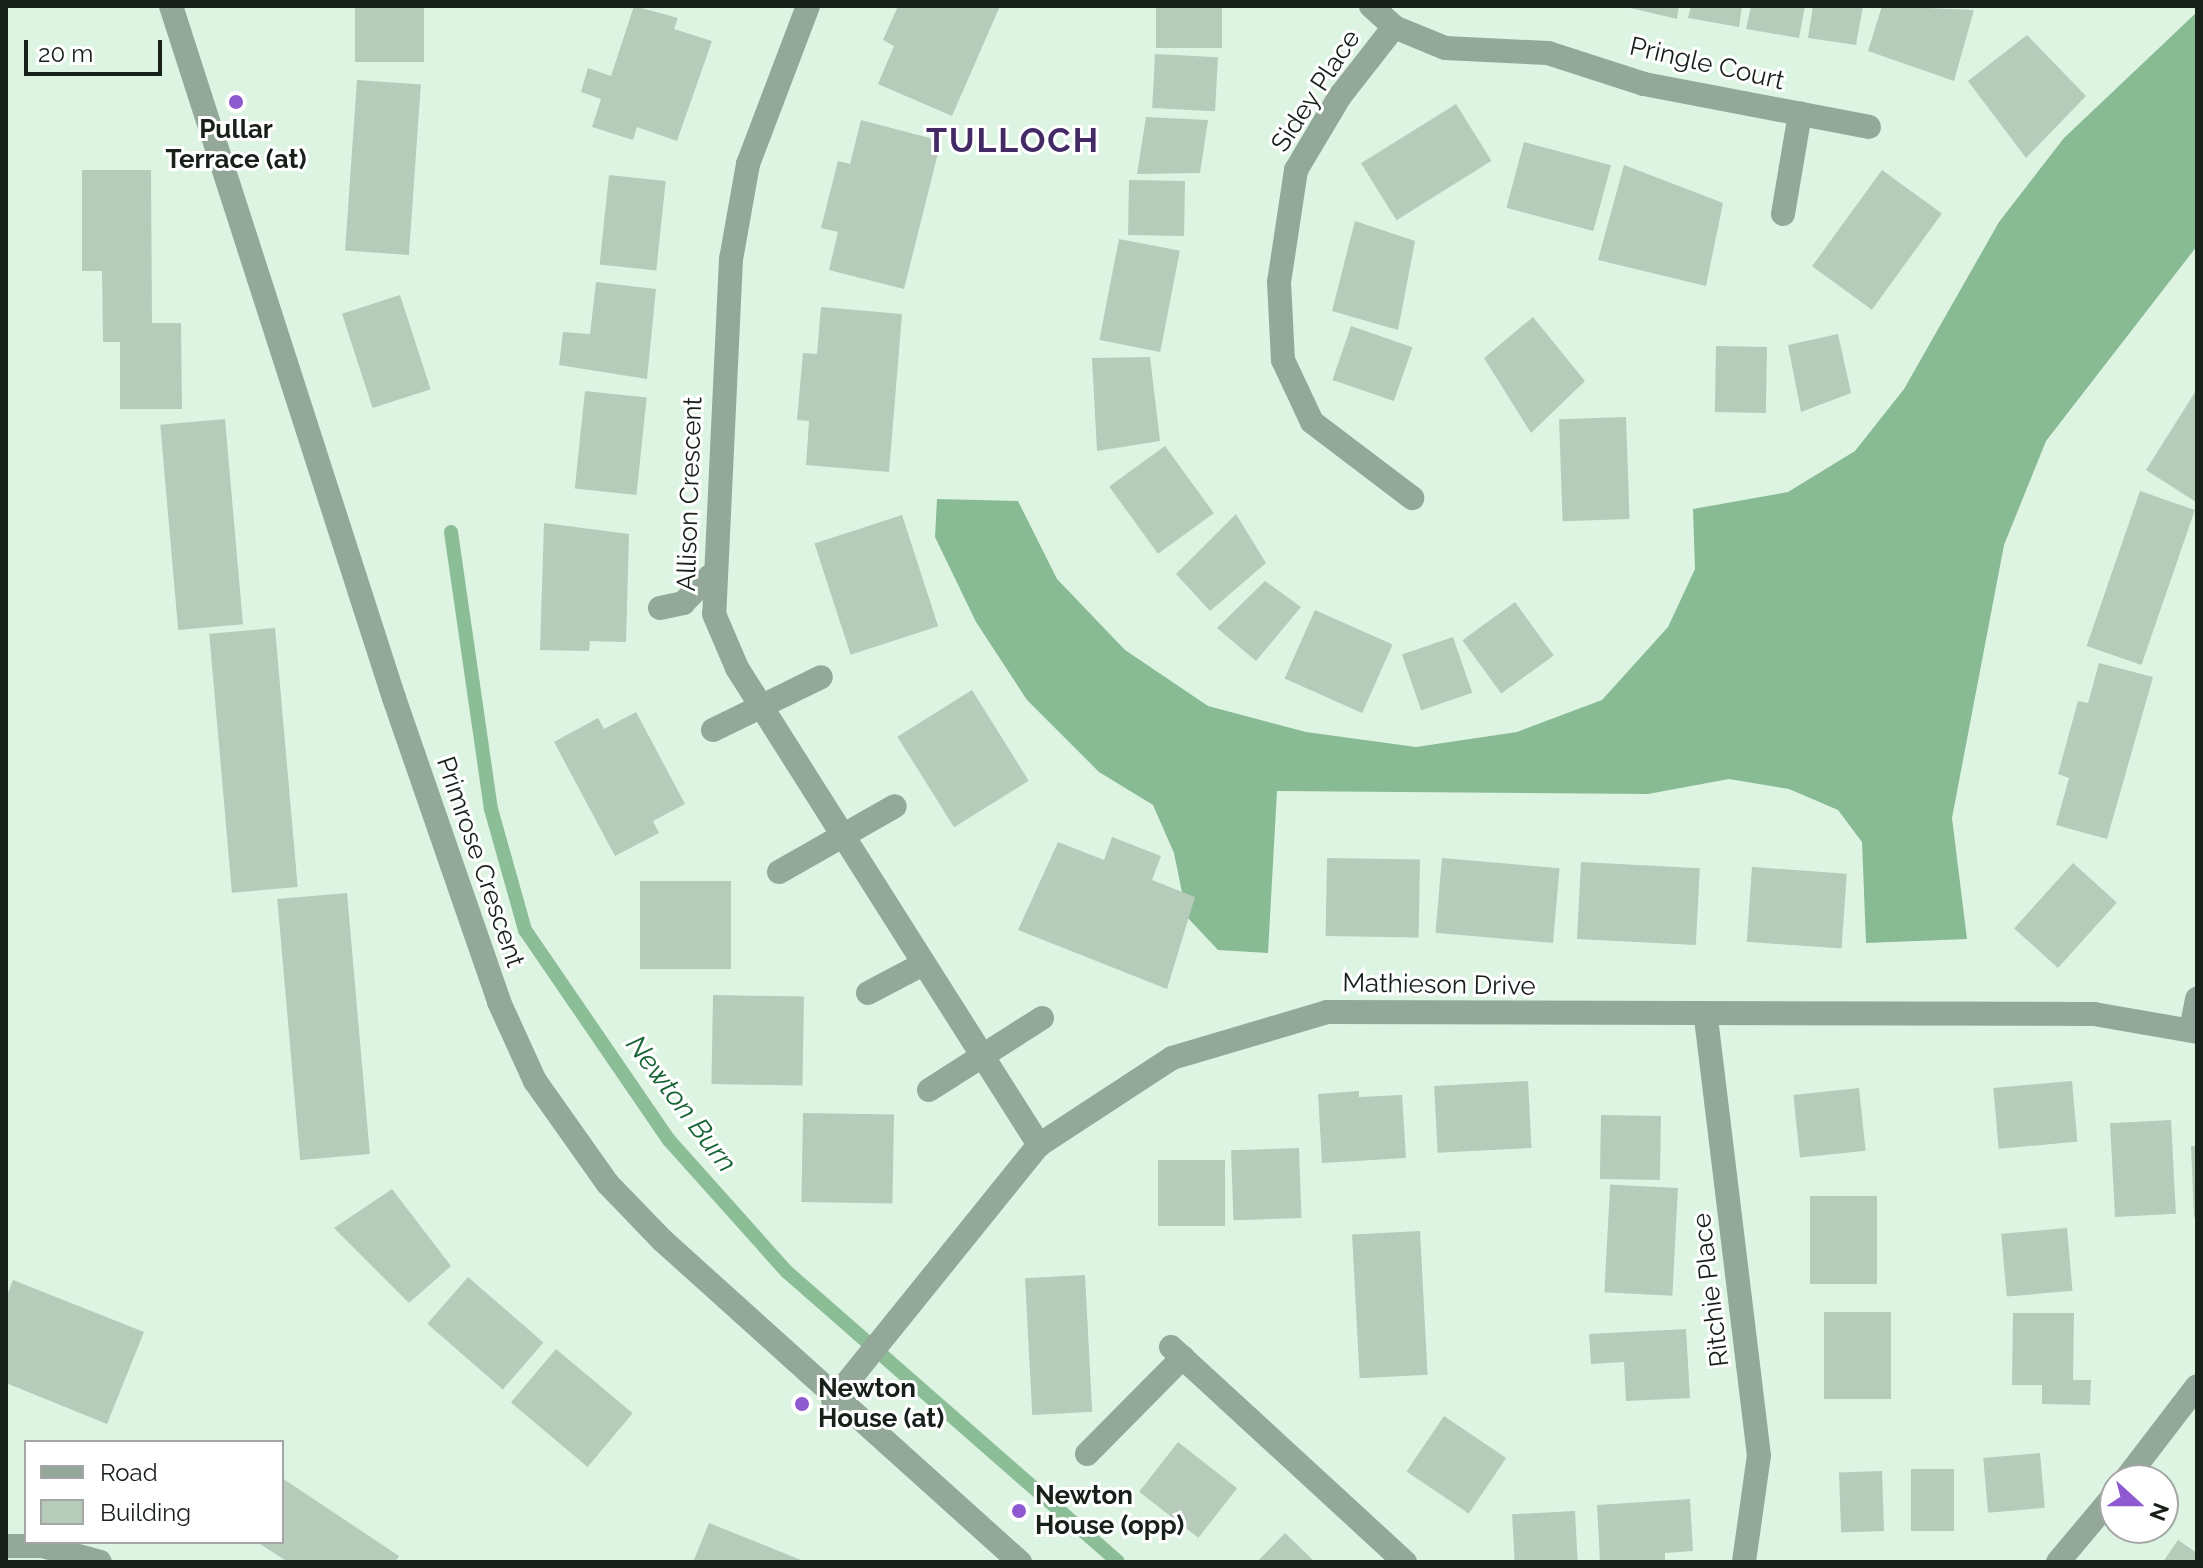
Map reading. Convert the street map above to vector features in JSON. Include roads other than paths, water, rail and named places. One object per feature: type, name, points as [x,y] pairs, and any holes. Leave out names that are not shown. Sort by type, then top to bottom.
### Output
[{"type":"street","name":"Primrose Crescent","points":[[171,6],[399,713],[499,1002],[535,1081],[608,1184],[833,1400],[1020,1562]]},
{"type":"street","name":"Allison Crescent","points":[[808,6],[778,74],[738,218],[710,576],[714,614],[760,705],[981,1059],[1039,1145]]},
{"type":"street","name":"Sidey Place","points":[[1371,6],[1394,27],[1340,96],[1296,170],[1279,282],[1283,360],[1296,398],[1312,422],[1412,498]]},
{"type":"street","name":"Pringle Court","points":[[1394,27],[1445,48],[1548,53],[1644,84],[1869,127]]},
{"type":"street","points":[[1783,214],[1800,113]]},
{"type":"street","points":[[660,608],[683,603],[710,576]]},
{"type":"street","points":[[713,730],[821,677]]},
{"type":"street","points":[[779,872],[895,806]]},
{"type":"street","points":[[868,993],[923,964]]},
{"type":"street","points":[[2194,1031],[2197,999]]},
{"type":"street","name":"Mathieson Drive","points":[[833,1400],[850,1373],[1039,1145],[1172,1058],[1327,1012],[1706,1018],[2094,1014],[2194,1031]]},
{"type":"street","points":[[929,1090],[1042,1018]]},
{"type":"street","name":"Ritchie Place","points":[[1706,1018],[1759,1455],[1751,1560]]},
{"type":"street","points":[[1087,1454],[1177,1352],[1405,1562]]},
{"type":"street","points":[[2137,1464],[2197,1386]]},
{"type":"street","points":[[2058,1562],[2099,1513]]},
{"type":"street","points":[[6,1546],[74,1548],[100,1562]]},
{"type":"waterway","name":"Newton Burn","points":[[451,532],[491,809],[525,930],[668,1139],[786,1271],[1118,1562]]},
{"type":"place","name":"Pullar Terrace (at)","points":[[236,102]]},
{"type":"place","name":"Newton House (at)","points":[[802,1404]]},
{"type":"place","name":"Newton House (opp)","points":[[1019,1511]]},
{"type":"district","name":"TULLOCH","points":[[1013,141]]}]
